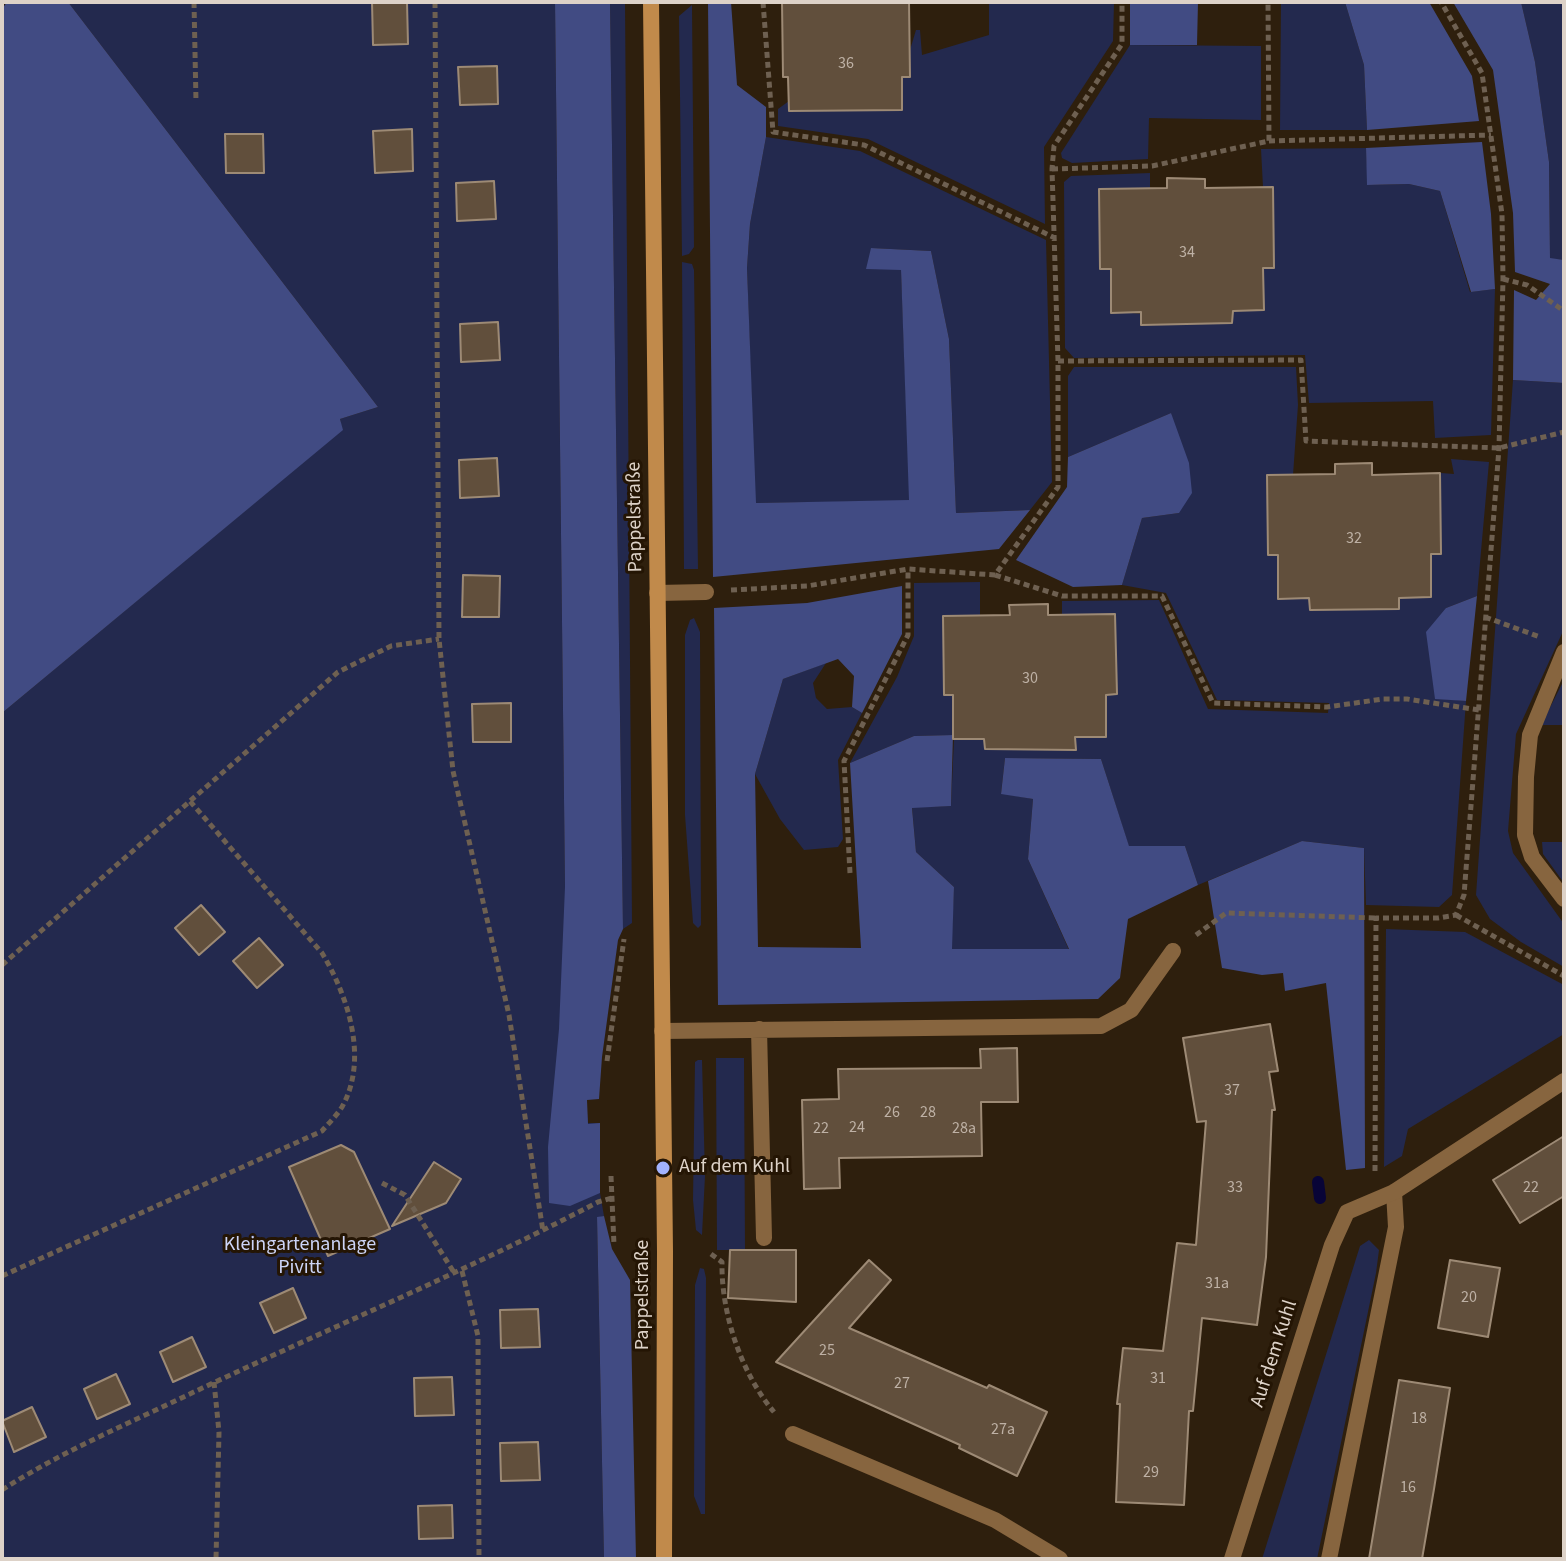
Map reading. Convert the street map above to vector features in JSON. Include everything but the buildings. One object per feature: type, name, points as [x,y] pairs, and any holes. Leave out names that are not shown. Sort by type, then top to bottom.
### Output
[{"type":"street","name":"Pappelstraße","points":[[651,2],[662,1031],[664,1559]]},
{"type":"street","points":[[657,593],[706,592]]},
{"type":"street","points":[[1557,646],[1530,735],[1525,835],[1532,857],[1564,899]]},
{"type":"street","points":[[662,1031],[1101,1026],[1131,1010],[1173,951]]},
{"type":"street","points":[[759,1029],[764,1238]]},
{"type":"street","name":"Auf dem Kuhl","points":[[1232,1559],[1270,1433],[1347,1212],[1394,1192],[1564,1081]]},
{"type":"street","points":[[1329,1559],[1396,1227],[1394,1192]]},
{"type":"street","points":[[793,1434],[995,1520],[1060,1559]]},
{"type":"path","points":[[194,2],[196,102]]},
{"type":"path","points":[[435,2],[439,639],[453,771],[509,1015],[543,1231]]},
{"type":"path","points":[[763,2],[773,132],[864,145],[1055,238]]},
{"type":"path","points":[[995,575],[1058,487],[1054,146],[1122,44],[1122,2]]},
{"type":"path","points":[[1268,2],[1269,141]]},
{"type":"path","points":[[1441,2],[1482,73],[1502,214],[1499,448],[1464,895],[1456,915]]},
{"type":"path","points":[[1052,169],[1152,166],[1269,141],[1491,135]]},
{"type":"path","points":[[1503,279],[1527,285],[1564,311]]},
{"type":"path","points":[[1058,361],[1301,360],[1306,441],[1499,448],[1564,432]]},
{"type":"path","points":[[850,873],[844,761],[908,635],[908,569]]},
{"type":"path","points":[[706,592],[807,586],[908,569],[995,575],[1062,596],[1162,596],[1213,703],[1327,707],[1407,699],[1479,710]]},
{"type":"path","points":[[1485,617],[1557,646]]},
{"type":"path","points":[[2,965],[338,672],[391,646],[439,639]]},
{"type":"path","points":[[2,1276],[322,1131],[342,1107],[350,1087],[354,1059],[352,1031],[336,977],[322,953],[189,800]]},
{"type":"path","points":[[1173,951],[1226,913],[1376,918],[1456,915],[1564,976]]},
{"type":"path","points":[[1375,1199],[1376,918]]},
{"type":"path","points":[[607,1061],[624,939]]},
{"type":"path","points":[[611,1176],[614,1245]]},
{"type":"path","points":[[382,1183],[405,1195],[455,1274]]},
{"type":"path","points":[[2,1490],[34,1469],[214,1382],[462,1271],[598,1202],[612,1198]]},
{"type":"path","points":[[711,1254],[722,1262],[721,1292],[742,1360],[764,1400],[793,1434]]},
{"type":"path","points":[[462,1271],[478,1336],[479,1559]]},
{"type":"path","points":[[214,1382],[219,1432],[216,1559]]},
{"type":"green space","name":"Kleingartenanlage Pivitt","points":[[68,2],[555,2],[565,887],[588,1123],[600,1123],[600,1193],[604,1216],[597,1218],[604,1559],[2,1559],[2,713],[342,430],[340,419],[378,407]]},
{"type":"green space","points":[[610,2],[625,2],[632,923],[623,929]]},
{"type":"green space","points":[[989,2],[1114,2],[1113,41],[1044,147],[1045,224],[868,139],[778,126],[778,109],[789,101],[789,111],[902,110],[902,77],[910,77],[910,50],[916,30],[920,30],[922,55],[989,35]]},
{"type":"green space","points":[[1281,2],[1345,2],[1364,65],[1367,130],[1280,130]]},
{"type":"green space","points":[[1521,2],[1564,2],[1564,260],[1550,259],[1549,162],[1535,62]]},
{"type":"green space","points":[[692,5],[694,247],[689,254],[682,256],[679,16]]},
{"type":"green space","points":[[1130,45],[1261,46],[1261,120],[1149,118],[1148,159],[1072,163],[1062,158],[1061,153]]},
{"type":"green space","points":[[766,137],[860,151],[1046,240],[1052,482],[1030,510],[956,513],[949,339],[931,251],[871,248],[901,270],[910,501],[755,503],[747,268],[750,224]]},
{"type":"green space","points":[[1366,148],[1368,185],[1409,184],[1440,191],[1470,292],[1495,289],[1491,435],[1435,438],[1433,401],[1309,403],[1305,355],[1074,358],[1065,348],[1064,182],[1071,176],[1150,173],[1150,188],[1099,189],[1100,268],[1111,269],[1111,312],[1232,323],[1233,311],[1264,310],[1263,268],[1274,268],[1274,237],[1263,215],[1274,215],[1274,188],[1263,187],[1261,149]]},
{"type":"green space","points":[[682,262],[692,264],[694,270],[698,569],[684,569]]},
{"type":"green space","points":[[1074,367],[1296,367],[1298,405],[1293,475],[1266,476],[1267,501],[1277,502],[1267,526],[1268,555],[1278,555],[1278,599],[1309,598],[1310,610],[1335,610],[1373,597],[1374,610],[1399,609],[1399,597],[1431,597],[1431,554],[1441,553],[1441,523],[1430,500],[1441,500],[1441,473],[1454,474],[1451,459],[1489,462],[1477,596],[1446,608],[1435,698],[1466,701],[1452,895],[1439,907],[1366,905],[1364,848],[1302,841],[1198,885],[1185,846],[1129,847],[1101,759],[1005,758],[1001,793],[1033,799],[1028,859],[1069,950],[951,949],[954,887],[916,852],[912,807],[951,806],[954,739],[984,739],[985,750],[1011,750],[1012,739],[1076,749],[1075,737],[1106,737],[1106,695],[1117,693],[1117,663],[1105,662],[1115,614],[1062,615],[1062,601],[1159,600],[1208,709],[1328,713],[1329,703],[1217,700],[1166,593],[1122,585],[1142,518],[1179,513],[1171,413],[1068,457],[1068,376]]},
{"type":"green space","points":[[1513,380],[1564,383],[1564,629],[1516,734],[1508,831],[1513,853],[1564,924],[1564,967],[1521,942],[1490,919],[1476,895]]},
{"type":"green space","points":[[980,582],[980,616],[943,617],[943,642],[953,643],[943,665],[944,694],[953,695],[953,735],[914,736],[850,763],[897,677],[914,636],[914,583]]},
{"type":"green space","points":[[694,618],[700,632],[701,925],[698,928],[693,923],[685,815],[685,635],[690,620]]},
{"type":"green space","points":[[826,663],[813,683],[816,698],[827,709],[852,707],[862,713],[838,760],[843,839],[838,847],[804,850],[780,819],[755,774],[783,679]]},
{"type":"green space","points":[[1564,680],[1564,725],[1541,725]]},
{"type":"green space","points":[[1542,842],[1564,842],[1564,883],[1543,854]]},
{"type":"green space","points":[[1386,929],[1465,932],[1564,985],[1564,1034],[1408,1129],[1402,1156],[1384,1167]]},
{"type":"green space","points":[[716,1058],[744,1058],[745,1250],[717,1250]]},
{"type":"green space","points":[[702,1060],[705,1176],[702,1235],[696,1230],[693,1200],[695,1062]]},
{"type":"green space","points":[[1369,1240],[1379,1250],[1376,1273],[1317,1559],[1262,1559],[1360,1246]]},
{"type":"green space","points":[[700,1268],[704,1269],[706,1278],[705,1514],[701,1514],[694,1496],[695,1285]]},
{"type":"shaded area","points":[[7,2],[68,2],[378,407],[340,419],[343,430],[2,713],[2,9]]},
{"type":"shaded area","points":[[555,2],[610,2],[623,929],[618,940],[599,1099],[587,1100],[588,1124],[600,1123],[600,1193],[570,1206],[549,1203],[548,1147],[559,1029],[565,887]]},
{"type":"shaded area","points":[[708,2],[731,2],[737,85],[766,107],[766,137],[750,224],[747,268],[756,503],[909,500],[901,270],[866,269],[871,248],[931,251],[949,339],[956,513],[1030,510],[999,549],[713,577]]},
{"type":"shaded area","points":[[1130,2],[1198,2],[1197,45],[1130,45]]},
{"type":"shaded area","points":[[1345,2],[1429,2],[1472,76],[1479,121],[1367,130],[1364,65]]},
{"type":"shaded area","points":[[1453,2],[1521,2],[1535,62],[1549,162],[1550,258],[1564,260],[1564,383],[1513,380],[1514,290],[1536,300],[1550,284],[1515,272],[1513,213],[1493,70]]},
{"type":"shaded area","points":[[1482,142],[1491,214],[1495,289],[1471,292],[1440,191],[1409,184],[1367,185],[1366,148]]},
{"type":"shaded area","points":[[1171,413],[1189,463],[1192,493],[1179,513],[1142,518],[1122,585],[1073,587],[1016,560],[1067,487],[1068,457]]},
{"type":"shaded area","points":[[902,586],[902,634],[862,713],[852,707],[854,676],[838,659],[783,679],[755,774],[758,947],[861,948],[850,763],[914,736],[953,735],[951,806],[912,808],[916,852],[954,887],[952,949],[1069,949],[1028,859],[1033,799],[1001,794],[1005,758],[1101,759],[1129,846],[1185,846],[1198,885],[1128,919],[1120,978],[1098,999],[718,1005],[714,608],[807,603]]},
{"type":"shaded area","points":[[1477,596],[1466,701],[1435,699],[1426,632],[1446,608]]},
{"type":"shaded area","points":[[1302,841],[1364,848],[1365,1168],[1346,1170],[1326,983],[1285,991],[1283,973],[1262,975],[1222,968],[1208,881]]},
{"type":"shaded area","points":[[604,1216],[612,1249],[630,1280],[636,1559],[604,1559],[597,1217]]},
{"type":"waterway","points":[[1318,1182],[1320,1198]]},
{"type":"place","name":"Auf dem Kuhl","points":[[663,1168]]}]
